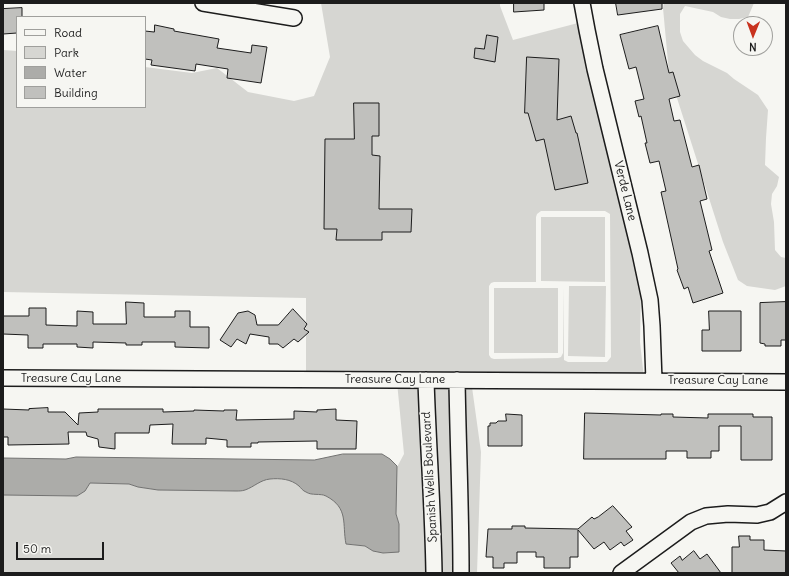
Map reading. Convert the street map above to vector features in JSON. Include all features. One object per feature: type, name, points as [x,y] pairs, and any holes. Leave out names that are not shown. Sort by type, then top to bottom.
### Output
[{"type":"street","points":[[203,3],[294,18]]},
{"type":"street","name":"Verde Lane","points":[[582,3],[595,69],[650,300],[654,381]]},
{"type":"street","name":"Treasure Cay Lane","points":[[3,378],[786,382]]},
{"type":"street","name":"Spanish Wells Boulevard","points":[[426,380],[428,451],[434,533],[434,573]]},
{"type":"street","points":[[457,380],[462,573]]},
{"type":"street","points":[[621,573],[691,522],[706,516],[728,514],[757,515],[770,512],[786,502]]},
{"type":"green space","points":[[321,3],[500,3],[513,40],[578,23],[641,289],[640,342],[644,378],[471,380],[481,452],[477,573],[3,573],[3,495],[77,496],[85,491],[90,483],[129,484],[158,490],[238,491],[248,489],[260,482],[270,479],[285,480],[296,484],[308,493],[326,496],[338,505],[343,517],[346,544],[365,546],[373,551],[392,553],[399,524],[396,514],[396,469],[404,454],[397,382],[306,381],[306,298],[3,292],[3,50],[16,51],[16,108],[146,108],[146,67],[192,73],[217,68],[248,92],[294,101],[314,96],[330,57]],"holes":[[[541,211],[605,211],[610,214],[611,357],[607,362],[568,362],[564,360],[563,287],[563,353],[561,357],[491,358],[489,355],[489,286],[494,282],[536,282],[537,214]]]},
{"type":"green space","points":[[664,3],[754,3],[748,16],[733,16],[733,19],[721,17],[713,12],[685,6],[680,14],[680,32],[683,41],[695,55],[703,61],[727,73],[758,95],[768,110],[765,165],[779,177],[777,186],[772,194],[771,204],[774,222],[775,250],[781,257],[786,258],[786,286],[775,290],[747,286],[738,280],[723,242],[669,73],[663,8]]},
{"type":"green space","points":[[541,217],[605,217],[605,282],[541,281]]},
{"type":"green space","points":[[569,286],[606,286],[605,357],[568,356]]},
{"type":"green space","points":[[494,288],[558,288],[558,353],[494,353]]},
{"type":"water","points":[[343,454],[382,454],[397,466],[396,514],[399,524],[399,552],[383,553],[373,551],[365,546],[346,544],[343,517],[338,506],[326,496],[308,493],[289,480],[266,480],[248,489],[239,491],[158,490],[129,484],[90,483],[85,491],[77,496],[3,495],[3,458],[66,459],[76,457],[314,460]]},
{"type":"building","points":[[514,3],[544,3],[544,10],[514,12]]},
{"type":"building","points":[[616,3],[662,3],[662,9],[618,15]]},
{"type":"building","points":[[22,8],[22,16],[16,16],[16,33],[3,34],[3,9]]},
{"type":"building","points":[[155,25],[174,29],[174,31],[219,39],[217,48],[251,53],[252,45],[267,47],[261,83],[227,78],[228,69],[196,64],[195,71],[151,65],[152,60],[146,59],[146,31],[154,32]]},
{"type":"building","points":[[658,26],[669,73],[673,72],[680,96],[669,99],[674,121],[680,120],[692,167],[699,165],[707,199],[700,201],[712,250],[709,251],[723,293],[693,303],[688,287],[684,289],[677,270],[661,192],[666,191],[659,161],[650,163],[645,143],[647,143],[641,116],[639,117],[635,101],[644,99],[636,67],[629,69],[620,35]]},
{"type":"building","points":[[487,35],[498,37],[495,62],[474,58],[475,48],[484,49]]},
{"type":"building","points":[[527,57],[559,59],[557,120],[571,116],[577,133],[588,183],[555,190],[544,139],[536,141],[528,113],[525,113]]},
{"type":"building","points":[[354,103],[379,103],[379,136],[372,136],[372,155],[380,156],[379,209],[412,209],[411,232],[382,232],[382,240],[336,240],[337,229],[324,229],[325,139],[354,139]]},
{"type":"building","points":[[126,302],[144,303],[144,317],[175,317],[175,311],[190,311],[190,327],[209,327],[209,348],[175,347],[175,342],[142,342],[142,345],[126,345],[126,343],[93,342],[93,348],[77,347],[77,344],[43,344],[43,348],[28,348],[28,335],[3,334],[3,316],[29,316],[29,308],[46,308],[46,325],[77,326],[77,311],[93,312],[93,324],[126,324]]},
{"type":"building","points":[[786,302],[786,340],[781,340],[781,346],[765,346],[765,344],[760,343],[760,303]]},
{"type":"building","points":[[293,309],[307,324],[304,329],[309,332],[298,342],[294,339],[283,348],[278,344],[269,344],[269,337],[250,334],[246,344],[237,339],[231,347],[220,340],[238,313],[248,311],[255,315],[257,325],[278,325]]},
{"type":"building","points":[[709,311],[741,311],[741,351],[702,351],[702,330],[709,330]]},
{"type":"building","points":[[48,408],[48,412],[65,412],[78,425],[79,413],[98,412],[98,409],[163,409],[163,412],[237,410],[236,420],[294,419],[294,411],[317,412],[317,410],[336,409],[336,420],[357,421],[356,449],[317,449],[317,441],[258,442],[251,443],[251,447],[227,447],[227,440],[206,438],[206,444],[172,444],[173,424],[150,425],[149,433],[115,433],[115,449],[99,447],[98,439],[87,436],[86,432],[68,432],[69,444],[8,445],[8,437],[3,437],[3,409],[29,410]]},
{"type":"building","points":[[585,413],[673,414],[673,417],[708,418],[708,414],[753,414],[753,417],[772,417],[772,460],[741,460],[741,426],[719,426],[719,451],[711,451],[711,458],[687,458],[687,451],[666,451],[666,459],[584,459]]},
{"type":"building","points":[[506,414],[522,415],[522,446],[488,446],[488,426],[490,426],[490,423],[506,421]]},
{"type":"building","points":[[613,506],[632,527],[626,531],[633,540],[624,546],[621,542],[610,550],[604,542],[594,549],[578,530],[578,557],[570,557],[570,568],[544,568],[544,557],[536,557],[536,552],[517,552],[517,563],[504,563],[504,568],[493,568],[493,557],[486,557],[488,529],[512,529],[512,526],[525,526],[525,528],[578,529],[592,517],[594,519],[598,517]]},
{"type":"building","points":[[739,536],[750,536],[750,540],[764,540],[764,550],[786,551],[786,573],[732,573],[732,547],[739,547]]},
{"type":"building","points":[[694,551],[700,559],[707,554],[721,573],[679,573],[671,563],[680,556],[682,560]]}]
